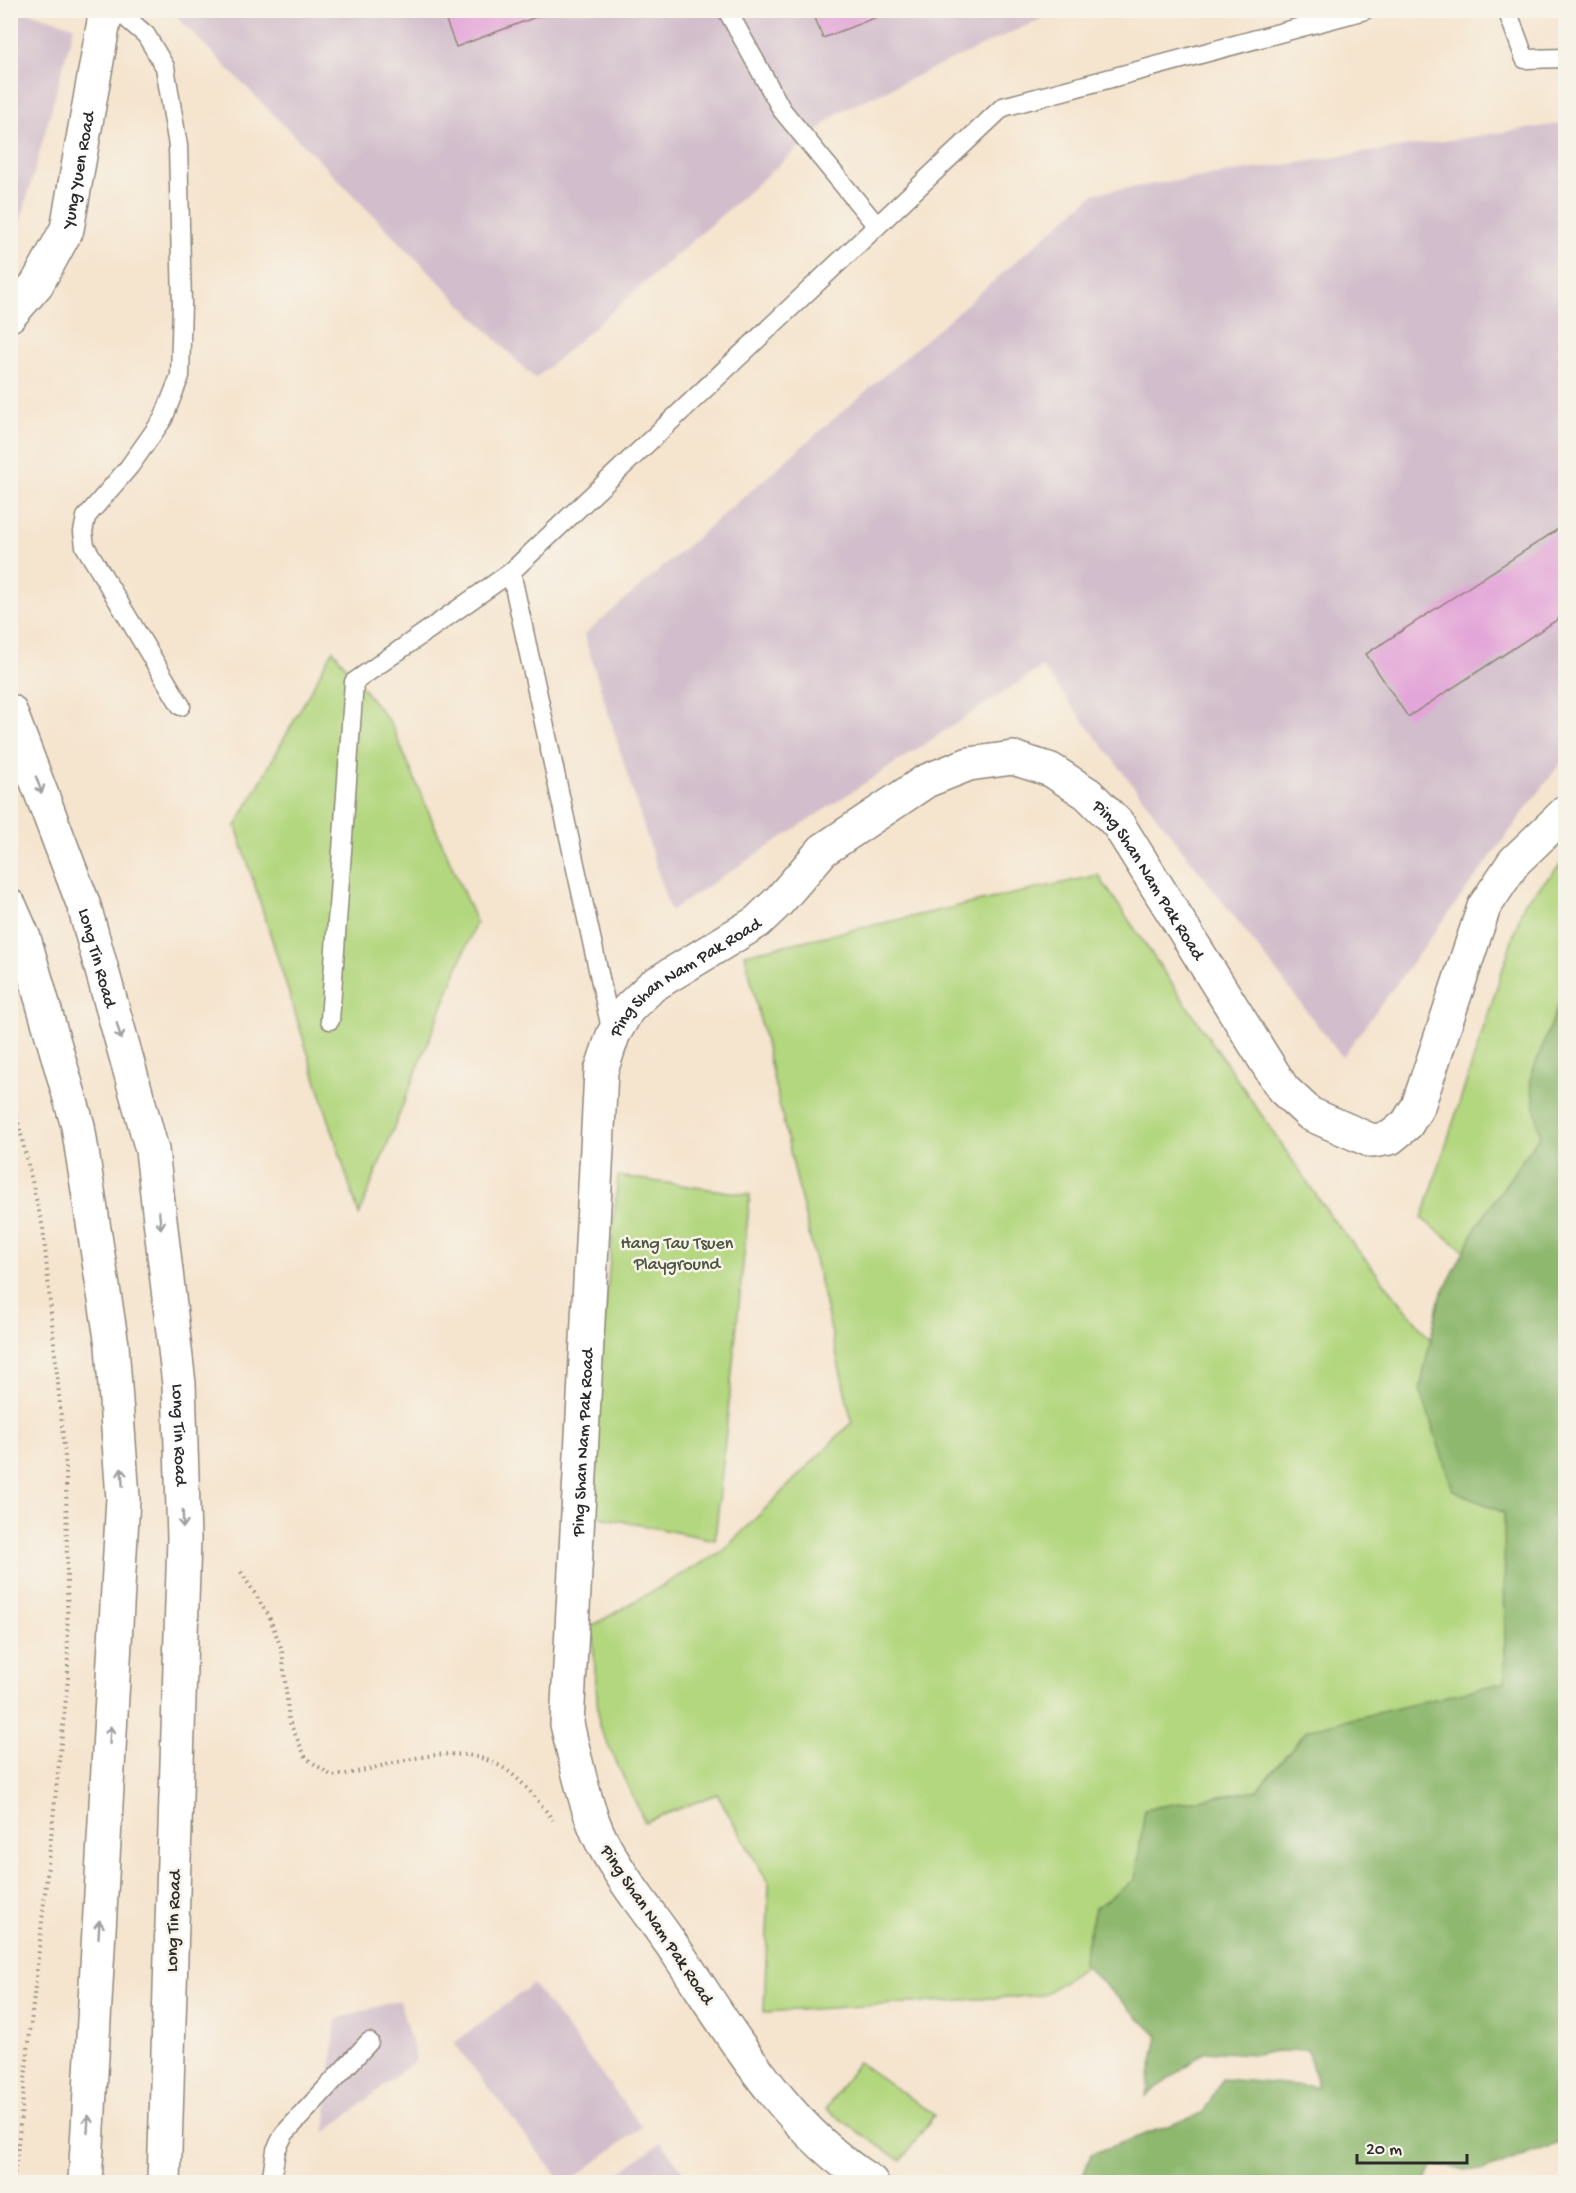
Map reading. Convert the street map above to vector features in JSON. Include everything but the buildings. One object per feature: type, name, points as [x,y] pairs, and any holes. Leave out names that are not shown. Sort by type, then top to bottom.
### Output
[{"type":"street","name":"Yung Yuen Road","points":[[10,315],[37,284],[67,229],[106,10]]},
{"type":"street","name":"Long Tin Road","points":[[10,711],[84,906],[152,1150],[179,1384],[184,1538],[164,2182]]},
{"type":"street","name":"Ping Shan Nam Pak Road","points":[[871,2182],[846,2167],[810,2132],[763,2079],[601,1840],[579,1772],[567,1724],[601,1071],[613,1035],[628,1009],[652,986],[757,922],[779,901],[823,850],[926,781],[969,764],[1013,758],[1051,770],[1088,794],[1118,824],[1283,1089],[1310,1114],[1372,1141],[1390,1138],[1407,1124],[1418,1106],[1484,907],[1514,862],[1566,812]]},
{"type":"street","points":[[10,906],[24,938],[78,1126],[112,1345],[123,1498],[85,2182]]},
{"type":"lane","points":[[117,10],[146,35],[165,67],[178,146],[182,303],[180,376],[163,419],[129,467],[86,517],[83,532],[85,546],[181,706]]},
{"type":"lane","points":[[727,10],[782,110],[877,226]]},
{"type":"lane","points":[[330,1020],[354,682],[511,572],[1003,107],[1365,10]]},
{"type":"lane","points":[[1507,10],[1525,59],[1566,58]]},
{"type":"lane","points":[[511,572],[613,1035]]},
{"type":"lane","points":[[271,2182],[276,2150],[284,2134],[369,2042]]},
{"type":"path","points":[[10,1088],[43,1228],[66,1468],[68,1679],[14,2182]]},
{"type":"path","points":[[241,1572],[268,1614],[282,1650],[289,1721],[306,1758],[332,1776],[362,1772],[404,1760],[458,1752],[502,1767],[535,1797],[553,1820],[578,1840],[601,1840]]},
{"type":"shaded area","points":[[21,10],[74,26],[11,257],[10,11]]},
{"type":"shaded area","points":[[171,11],[1058,11],[839,112],[535,379]]},
{"type":"shaded area","points":[[1565,123],[1565,757],[1342,1057],[1042,667],[670,911],[584,635],[1095,193]]},
{"type":"shaded area","points":[[533,1984],[642,2127],[569,2182],[561,2182],[454,2043]]},
{"type":"shaded area","points":[[399,2000],[416,2060],[325,2133],[336,2019]]},
{"type":"shaded area","points":[[661,2142],[691,2182],[607,2182]]},
{"type":"green space","points":[[333,650],[391,724],[476,922],[359,1215],[236,826]]},
{"type":"green space","points":[[1565,860],[1565,1278],[1544,1310],[1422,1219],[1524,903]]},
{"type":"green space","points":[[1098,875],[1331,1217],[1452,1366],[1565,1641],[1043,1995],[764,2012],[769,1884],[717,1794],[645,1822],[599,1726],[592,1626],[723,1551],[852,1422],[745,954]]},
{"type":"green space","points":[[1559,1003],[1566,1004],[1566,1502],[1561,1507],[1566,1511],[1565,2141],[1484,2170],[1432,2166],[1426,2182],[1081,2182],[1091,2154],[1203,2113],[1222,2079],[1318,2087],[1307,2049],[1254,2054],[1206,2051],[1146,2096],[1158,2036],[1082,1963],[1095,1908],[1135,1880],[1145,1809],[1257,1790],[1307,1730],[1505,1682],[1504,1513],[1453,1490],[1420,1389],[1439,1300],[1478,1224],[1540,1135],[1530,1079]]},
{"type":"green space","name":"Hang Tau Tsuen Playground","points":[[618,1176],[750,1195],[715,1540],[586,1514]]},
{"type":"green space","points":[[858,2062],[934,2115],[901,2161],[826,2109]]}]
